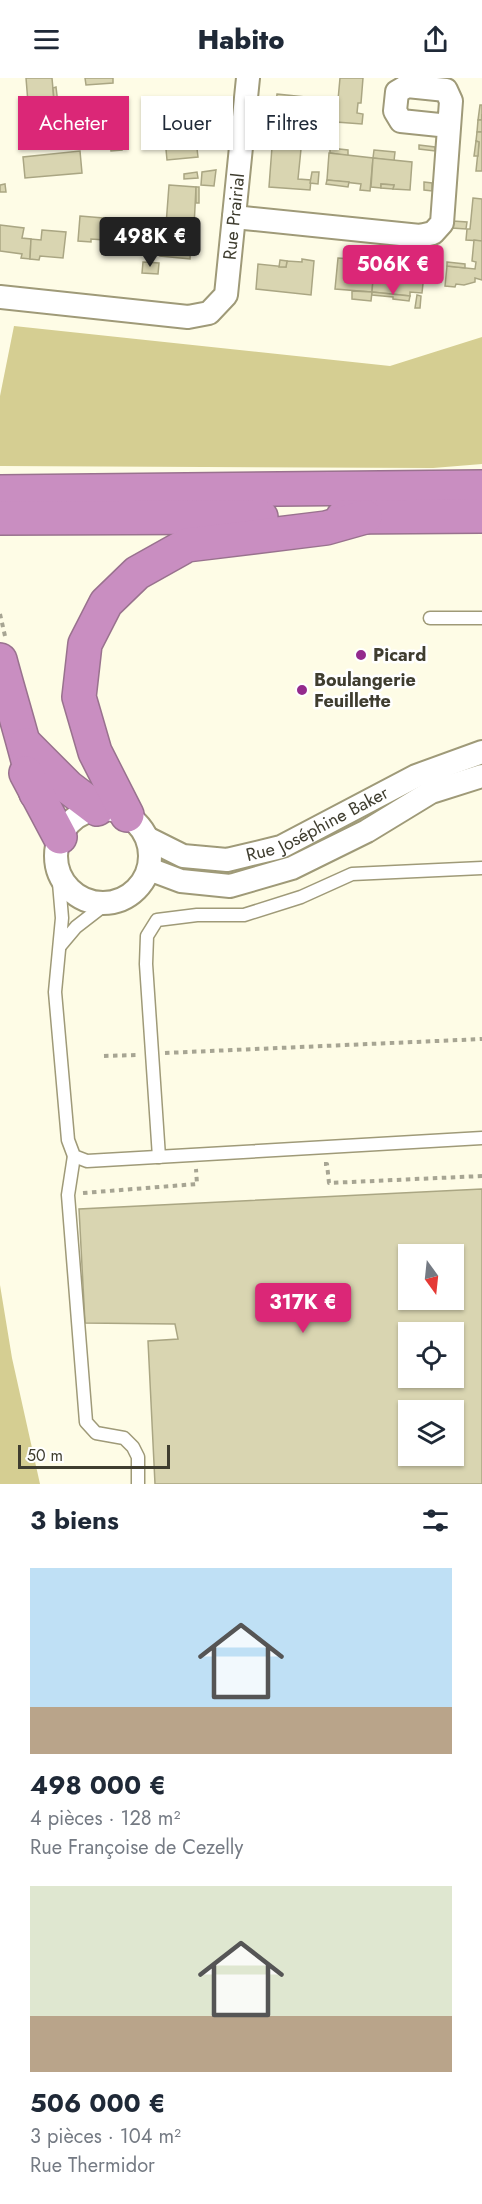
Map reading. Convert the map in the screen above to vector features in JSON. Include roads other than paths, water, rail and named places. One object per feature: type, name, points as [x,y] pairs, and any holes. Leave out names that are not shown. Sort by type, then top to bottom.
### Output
[{"type":"highway","points":[[0,484],[121,492]]},
{"type":"highway","points":[[0,492],[482,487]]},
{"type":"highway","points":[[0,518],[482,516]]},
{"type":"highway","points":[[124,821],[95,752],[79,697],[85,644],[106,603],[137,573],[187,545],[326,528],[365,517]]},
{"type":"highway","points":[[0,660],[12,708],[26,745],[36,793]]},
{"type":"highway","points":[[0,724],[60,837]]},
{"type":"highway","points":[[26,745],[68,787],[124,821]]},
{"type":"street","name":"Rue Prairial","points":[[0,297],[188,317],[208,312],[226,295],[248,78]]},
{"type":"street","points":[[234,217],[420,236],[433,233],[442,223],[449,126]]},
{"type":"street","name":"Rue Joséphine Baker","points":[[124,821],[183,855],[227,860],[281,848],[416,776],[482,752]]},
{"type":"street","name":"Rue Joséphine Baker","points":[[149,869],[182,881],[230,886],[241,883],[292,868],[367,831],[431,792],[482,776]]},
{"type":"street","points":[[82,814],[124,821],[151,853],[149,869],[143,882],[134,893],[121,900],[93,903],[79,897],[66,886],[58,871],[56,854],[60,837],[69,823],[82,814]]},
{"type":"lane","points":[[430,618],[482,618]]},
{"type":"lane","points":[[159,1157],[146,963],[147,936],[158,920],[197,915],[244,915],[301,897],[352,874],[482,868]]},
{"type":"lane","points":[[58,871],[62,918],[55,992],[68,1140],[74,1156],[68,1195],[86,1422],[96,1433],[124,1438],[133,1447],[138,1457],[138,1484]]},
{"type":"lane","points":[[60,946],[76,927],[107,903]]},
{"type":"lane","points":[[74,1156],[87,1161],[482,1138]]},
{"type":"place","name":"Picard","points":[[361,655]]},
{"type":"place","name":"Boulangerie Feuillette","points":[[302,690]]}]
